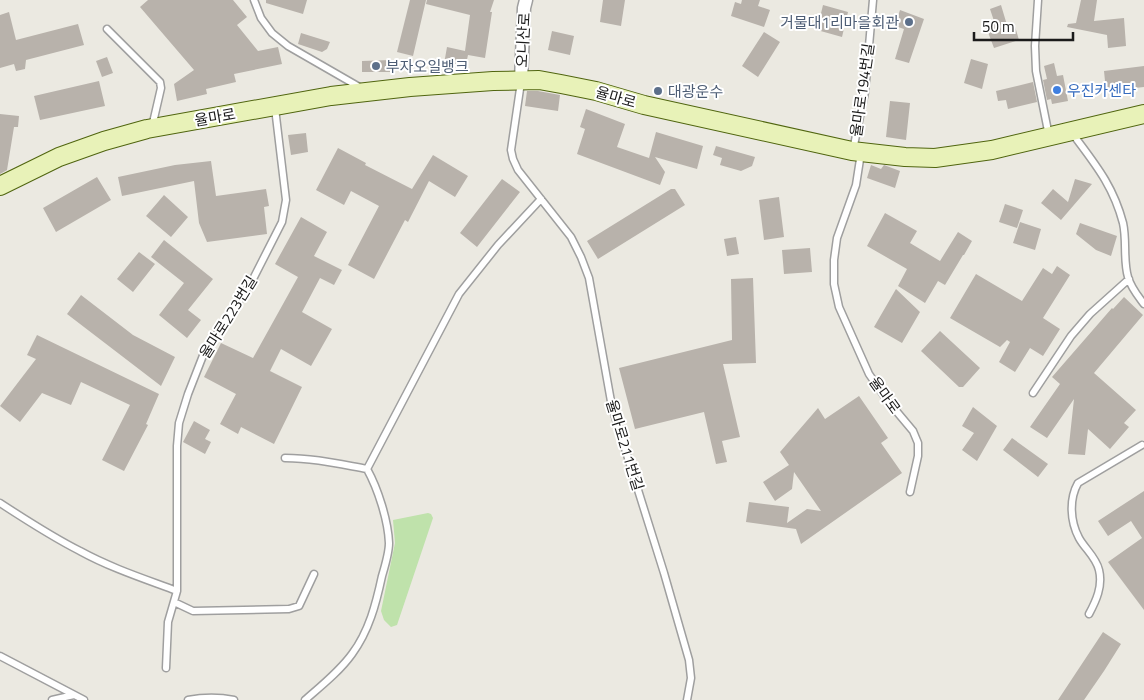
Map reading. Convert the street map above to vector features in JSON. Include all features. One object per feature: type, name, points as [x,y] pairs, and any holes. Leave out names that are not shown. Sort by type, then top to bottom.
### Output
[{"type":"street","name":"오니산로","points":[[521,80],[526,0]]},
{"type":"street","name":"율마로","points":[[0,186],[68,154],[104,141],[152,128],[366,92],[521,80],[539,80],[596,91],[644,105],[857,152],[905,157],[935,158],[992,150],[1144,114]]},
{"type":"lane","points":[[254,0],[261,18],[272,33],[288,46],[366,92]]},
{"type":"lane","name":"율마로194번길","points":[[857,152],[865,92],[873,0]]},
{"type":"lane","points":[[1038,0],[1035,46],[1036,71],[1049,137]]},
{"type":"lane","points":[[107,29],[160,82],[161,88],[152,128]]},
{"type":"lane","name":"율마로211번길","points":[[521,80],[511,150],[513,160],[518,170],[571,237],[589,278],[612,408],[651,529],[688,660],[691,678],[687,700]]},
{"type":"lane","name":"율마로223번길","points":[[166,668],[168,622],[177,591],[177,446],[179,423],[204,353],[251,283],[282,222],[286,200],[275,106]]},
{"type":"lane","points":[[1071,132],[1106,178],[1116,200],[1124,226],[1129,279],[1133,289],[1144,304]]},
{"type":"lane","name":"율마로","points":[[857,152],[856,185],[836,238],[834,284],[839,307],[869,374],[887,400],[913,431],[918,443],[918,456],[910,492]]},
{"type":"lane","points":[[367,469],[459,294],[498,245],[541,199]]},
{"type":"lane","points":[[1033,393],[1070,336],[1090,314],[1129,279]]},
{"type":"lane","points":[[1089,614],[1097,598],[1100,586],[1100,571],[1095,559],[1079,538],[1072,518],[1074,490],[1078,482],[1143,446]]},
{"type":"lane","points":[[285,458],[325,460],[367,469]]},
{"type":"lane","points":[[306,700],[345,663],[362,638],[371,620],[389,543],[386,523],[374,483],[367,469]]},
{"type":"lane","points":[[0,503],[34,526],[82,552],[133,575],[177,591]]},
{"type":"lane","points":[[174,602],[193,611],[289,609],[299,606],[314,574]]},
{"type":"lane","points":[[0,656],[84,700]]},
{"type":"lane","points":[[52,700],[74,695]]},
{"type":"lane","points":[[188,700],[199,698],[234,700]]},
{"type":"green space","points":[[428,513],[433,518],[397,625],[391,627],[384,620],[381,611],[395,543],[393,520]]},
{"type":"building","points":[[148,0],[233,0],[247,17],[237,25],[258,51],[278,47],[282,64],[234,74],[236,82],[206,89],[207,94],[177,101],[174,84],[194,70],[140,7]]},
{"type":"building","points":[[266,0],[307,0],[303,14],[266,3]]},
{"type":"building","points":[[410,0],[426,0],[413,56],[397,52]]},
{"type":"building","points":[[427,0],[494,0],[490,12],[492,12],[485,58],[468,55],[465,69],[444,64],[447,47],[465,51],[470,15],[426,4]]},
{"type":"building","points":[[603,0],[625,0],[621,26],[600,22]]},
{"type":"building","points":[[742,0],[760,0],[758,6],[770,10],[764,27],[731,16],[735,2],[741,4]]},
{"type":"building","points":[[1081,0],[1097,0],[1094,21],[1124,18],[1126,46],[1108,48],[1107,35],[1067,27],[1068,24],[1076,23]]},
{"type":"building","points":[[823,5],[848,12],[842,37],[817,30]]},
{"type":"building","points":[[1001,5],[1007,25],[1014,23],[1019,40],[994,48],[986,27],[995,24],[990,9]]},
{"type":"building","points":[[900,10],[924,19],[909,63],[895,59],[904,29],[895,26]]},
{"type":"building","points":[[9,12],[16,40],[78,24],[84,45],[26,60],[25,69],[16,71],[14,64],[0,68],[0,15]]},
{"type":"building","points":[[552,31],[574,36],[570,55],[548,50]]},
{"type":"building","points":[[764,32],[780,42],[758,77],[742,66]]},
{"type":"building","points":[[301,33],[330,42],[327,49],[322,52],[298,44]]},
{"type":"building","points":[[107,57],[113,73],[102,77],[96,61]]},
{"type":"building","points":[[971,59],[988,64],[982,89],[964,83]]},
{"type":"building","name":"부자오일뱅크","points":[[390,60],[390,72],[362,72],[362,61]]},
{"type":"building","name":"우진카센타","points":[[1054,63],[1057,76],[1063,75],[1068,101],[1052,104],[1051,99],[1047,100],[1043,80],[1047,79],[1044,66]]},
{"type":"building","points":[[1144,66],[1144,87],[1106,91],[1104,71]]},
{"type":"building","points":[[99,81],[105,106],[40,120],[34,96]]},
{"type":"building","points":[[1033,82],[1037,102],[1008,109],[1006,100],[998,101],[996,91]]},
{"type":"building","points":[[527,91],[560,95],[558,111],[525,106]]},
{"type":"building","points":[[890,101],[910,103],[906,140],[886,137]]},
{"type":"building","points":[[586,109],[625,124],[617,147],[649,158],[656,132],[703,146],[697,169],[655,157],[665,172],[660,185],[577,154],[585,129],[580,127]]},
{"type":"building","points":[[0,114],[19,116],[18,127],[14,127],[7,170],[0,174]]},
{"type":"building","points":[[306,133],[308,152],[291,155],[288,135]]},
{"type":"building","points":[[716,146],[755,157],[752,166],[741,171],[720,165],[722,158],[713,155]]},
{"type":"building","points":[[338,148],[366,163],[365,165],[412,189],[433,155],[468,176],[455,197],[429,181],[408,222],[405,220],[374,279],[348,265],[379,206],[351,191],[344,205],[316,190]]},
{"type":"building","points":[[211,161],[216,196],[266,189],[269,206],[264,207],[267,234],[207,242],[199,223],[194,181],[122,196],[118,177],[175,165]]},
{"type":"building","points":[[871,165],[881,169],[884,165],[900,171],[895,188],[867,178]]},
{"type":"building","points":[[97,177],[111,200],[56,232],[43,208]]},
{"type":"building","points":[[502,179],[520,192],[477,247],[460,233]]},
{"type":"building","points":[[1075,179],[1092,184],[1061,220],[1041,203],[1053,189],[1068,202]]},
{"type":"building","points":[[671,189],[675,189],[685,205],[598,259],[587,241]]},
{"type":"building","points":[[164,195],[188,217],[171,237],[146,216]]},
{"type":"building","points":[[779,197],[784,237],[764,240],[759,200]]},
{"type":"building","points":[[1005,204],[1023,210],[1017,228],[999,222]]},
{"type":"building","points":[[885,213],[917,231],[910,243],[940,261],[958,232],[972,241],[945,285],[938,281],[925,303],[898,286],[907,269],[867,246]]},
{"type":"building","points":[[301,217],[327,232],[314,256],[342,270],[334,285],[320,278],[302,312],[332,329],[311,366],[281,349],[270,371],[302,387],[274,444],[241,427],[238,434],[220,424],[236,394],[204,377],[221,343],[253,358],[298,277],[275,264]]},
{"type":"building","points":[[1020,222],[1041,229],[1035,250],[1013,243]]},
{"type":"building","points":[[1080,223],[1117,236],[1111,256],[1096,250],[1076,234]]},
{"type":"building","points":[[736,237],[739,254],[727,256],[724,239]]},
{"type":"building","points":[[164,240],[213,279],[188,310],[201,320],[187,338],[159,315],[184,283],[151,257]]},
{"type":"building","points":[[810,248],[812,272],[784,274],[782,250]]},
{"type":"building","points":[[139,252],[155,264],[133,292],[117,279]]},
{"type":"building","points":[[1057,266],[1070,275],[1043,318],[1060,329],[1043,356],[1030,348],[1015,372],[999,362],[1010,342],[1007,340],[1000,347],[950,318],[976,274],[1022,301],[1043,268],[1052,274]]},
{"type":"building","points":[[753,278],[756,363],[723,364],[740,437],[722,441],[727,462],[716,464],[704,412],[635,429],[619,368],[732,340],[731,279]]},
{"type":"building","points":[[896,289],[920,312],[902,343],[874,327]]},
{"type":"building","points":[[81,295],[133,335],[175,357],[161,386],[67,314]]},
{"type":"building","points":[[1124,297],[1143,315],[1094,373],[1136,410],[1124,423],[1129,427],[1110,449],[1088,429],[1085,455],[1068,454],[1074,399],[1047,438],[1030,427],[1060,384],[1052,377],[1112,308]]},
{"type":"building","points":[[940,331],[980,368],[963,387],[959,387],[921,351]]},
{"type":"building","points":[[37,335],[159,394],[146,424],[148,425],[124,471],[102,460],[130,405],[81,382],[71,405],[42,393],[20,422],[0,406],[36,359],[27,355]]},
{"type":"building","points":[[859,396],[888,438],[881,443],[902,473],[801,544],[796,529],[746,522],[749,502],[789,507],[787,523],[807,509],[821,511],[794,472],[792,489],[775,501],[763,482],[789,465],[780,452],[818,408],[825,419]]},
{"type":"building","points":[[973,407],[997,426],[977,461],[962,450],[974,433],[962,426]]},
{"type":"building","points":[[194,421],[210,430],[205,439],[211,442],[205,454],[183,442]]},
{"type":"building","points":[[1012,438],[1048,464],[1038,477],[1003,450]]},
{"type":"building","points":[[1144,491],[1144,610],[1108,562],[1142,538],[1131,521],[1108,536],[1098,521]]},
{"type":"building","points":[[1103,632],[1121,644],[1104,671],[1084,700],[1058,700]]},
{"type":"place","name":"거물대1리마을회관","points":[[909,22]]},
{"type":"place","name":"부자오일뱅크","points":[[376,66]]},
{"type":"place","name":"우진카센타","points":[[1057,90]]},
{"type":"place","name":"대광운수","points":[[658,91]]}]
